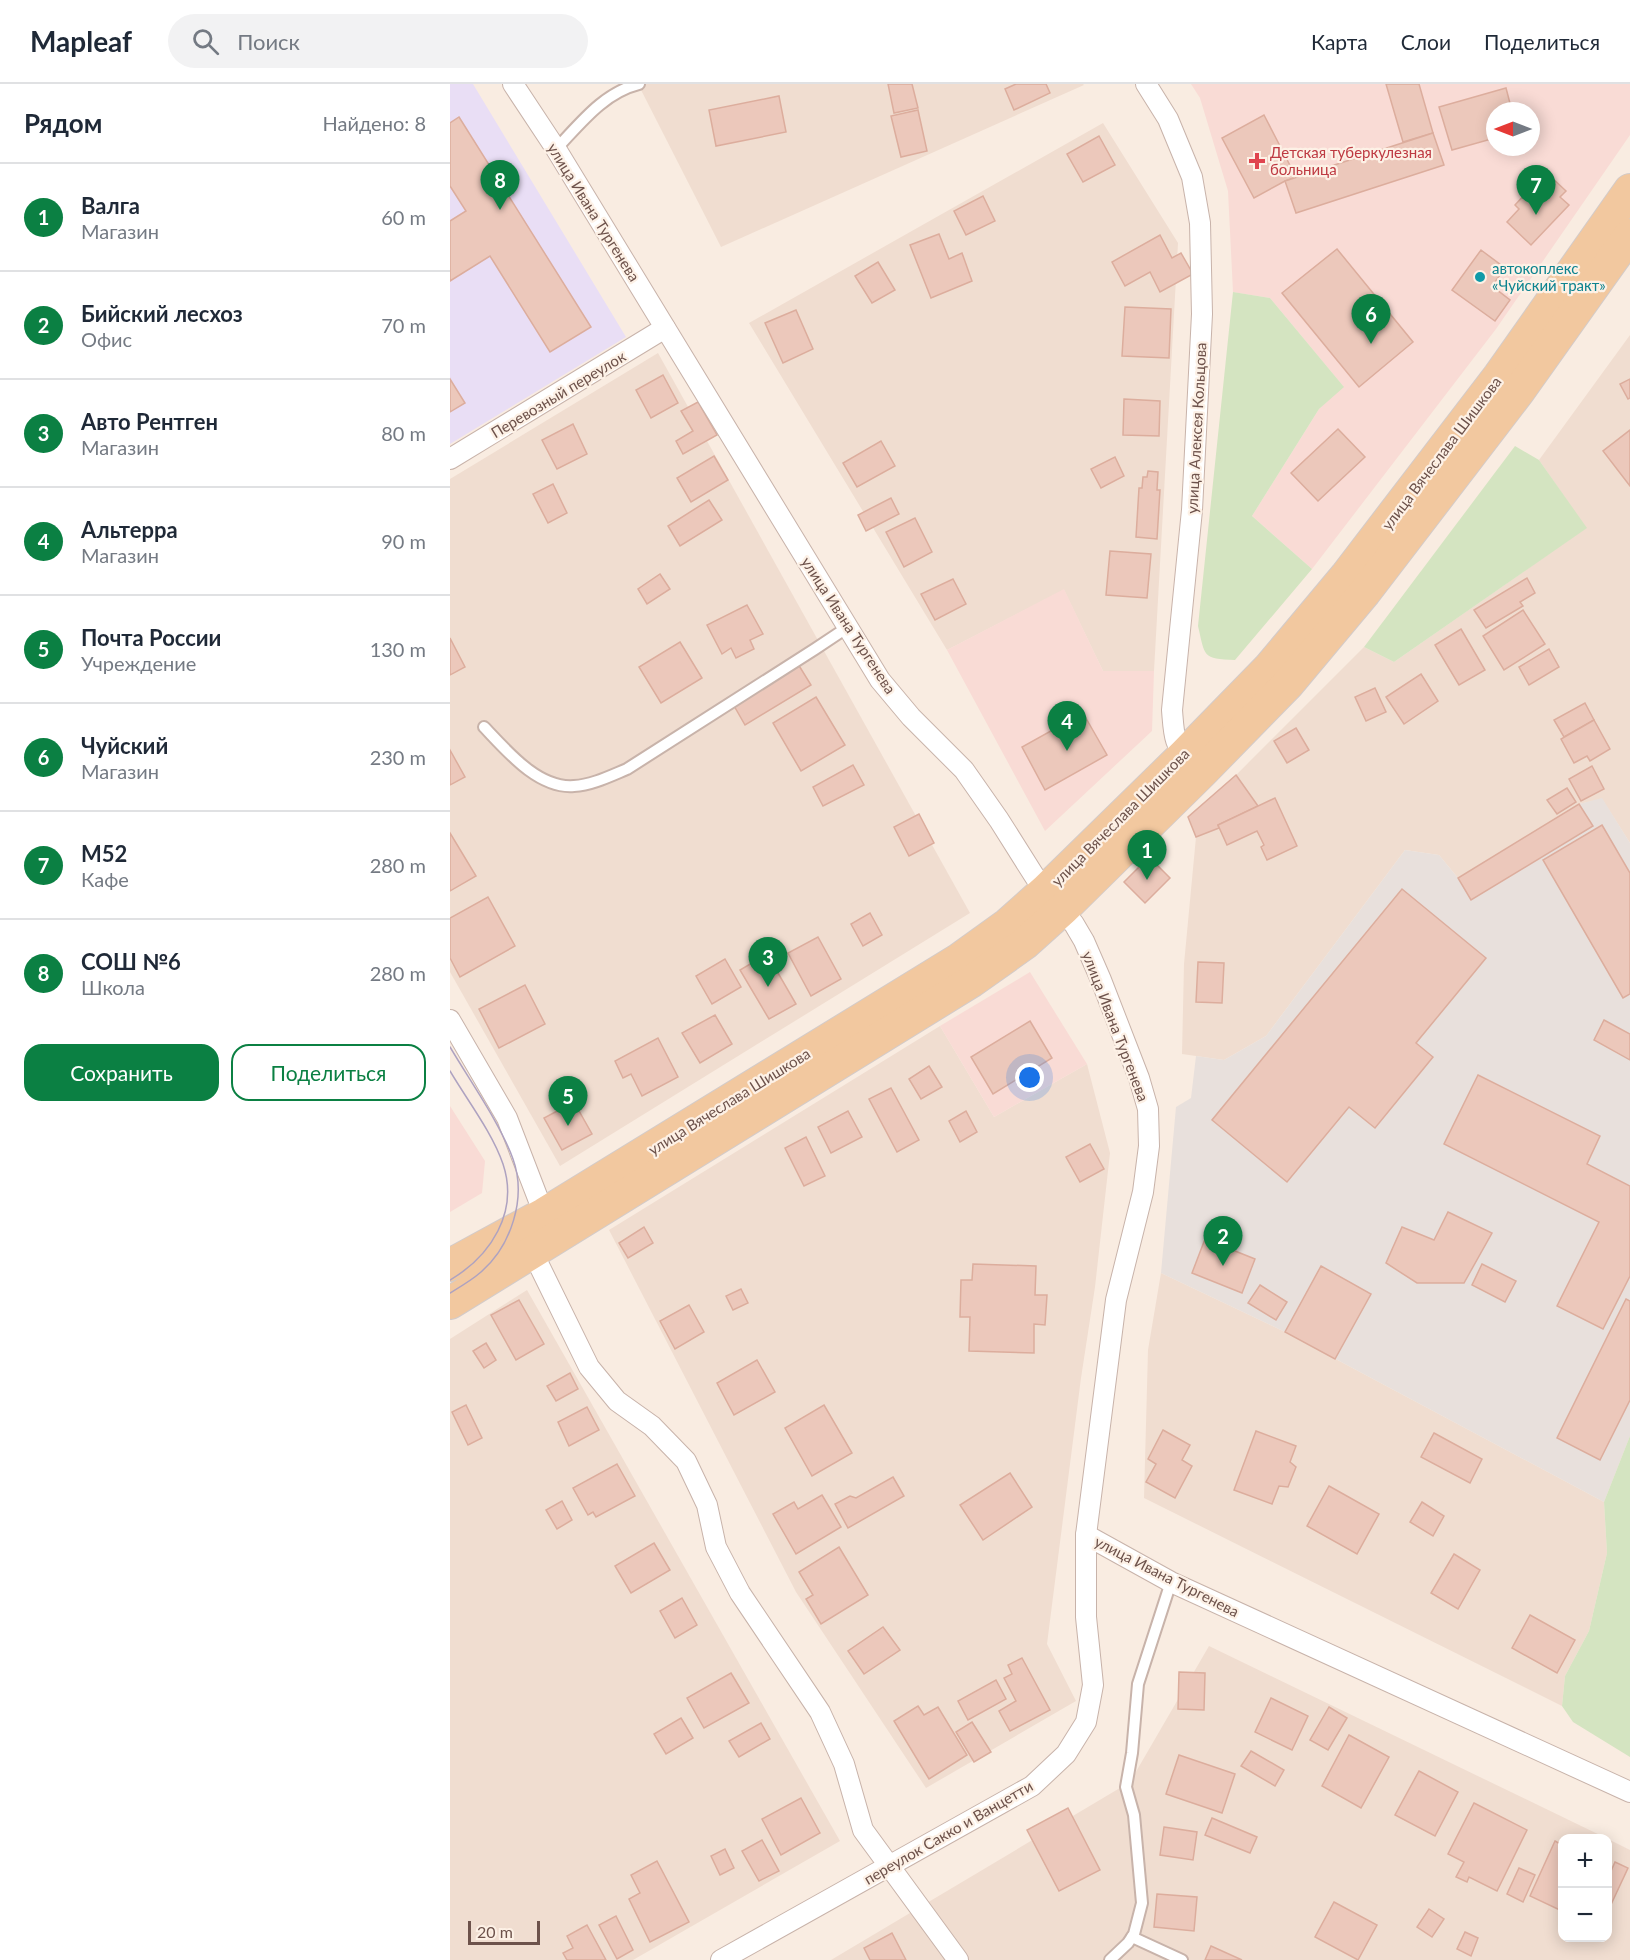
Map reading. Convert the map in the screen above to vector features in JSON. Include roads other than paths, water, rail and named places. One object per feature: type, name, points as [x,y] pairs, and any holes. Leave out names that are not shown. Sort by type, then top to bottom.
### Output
[{"type":"main road","name":"улица Вячеслава Шишкова","points":[[450,1303],[972,981],[1024,944],[1055,900],[1193,764],[1288,684],[1372,583],[1509,384],[1630,190]]},
{"type":"main road","name":"улица Вячеслава Шишкова","points":[[1509,384],[1630,235]]},
{"type":"main road","name":"улица Вячеслава Шишкова","points":[[450,1265],[544,1214],[958,960],[1008,924],[1055,900]]},
{"type":"street","name":"улица Ивана Тургенева","points":[[513,84],[556,149],[880,680],[911,717],[964,770],[1035,877],[1074,924],[1088,951],[1135,1067],[1148,1109],[1149,1137],[1143,1192],[1116,1300],[1086,1535],[1171,1582],[1630,1792]]},
{"type":"street","name":"улица Алексея Кольцова","points":[[1146,84],[1168,119],[1192,177],[1200,223],[1202,314],[1192,499],[1172,710],[1174,740],[1193,764]]},
{"type":"street","name":"Перевозный переулок","points":[[450,459],[665,328]]},
{"type":"street","points":[[450,1020],[507,1118],[544,1214]]},
{"type":"street","points":[[532,1251],[589,1367],[617,1401],[652,1426],[686,1461],[707,1505],[716,1548],[740,1593],[820,1712],[844,1764],[863,1830],[958,1960]]},
{"type":"street","name":"переулок Сакко и Ванцетти","points":[[721,1960],[1032,1786],[1066,1754],[1086,1722],[1093,1685],[1086,1617],[1086,1535]]},
{"type":"lane","points":[[556,149],[609,96],[639,84]]},
{"type":"lane","points":[[484,727],[513,757],[534,774],[555,784],[573,787],[599,780],[627,769],[848,627]]},
{"type":"lane","points":[[1110,1960],[1132,1937],[1142,1902],[1134,1815],[1126,1787],[1132,1753],[1138,1684],[1171,1582]]},
{"type":"lane","points":[[1132,1937],[1182,1960]]},
{"type":"tram line","points":[[450,1047],[493,1117],[507,1145],[517,1174],[518,1189],[514,1220],[501,1249],[481,1272],[450,1293]]},
{"type":"tram line","points":[[450,1071],[486,1128],[503,1164],[507,1182],[507,1199],[498,1231],[478,1258],[450,1280]]},
{"type":"place","name":"Детская туберкулезная больница","points":[[1257,161]]},
{"type":"place","name":"СОШ №6","points":[[500,210]]},
{"type":"place","name":"М52","points":[[1536,215]]},
{"type":"place","name":"автокоплекс «Чуйский тракт»","points":[[1480,277]]},
{"type":"place","name":"Чуйский","points":[[1371,344]]},
{"type":"place","name":"Альтерра","points":[[1067,751]]},
{"type":"place","name":"Валга","points":[[1147,880]]},
{"type":"place","name":"Авто Рентген","points":[[768,987]]},
{"type":"place","name":"Почта России","points":[[568,1126]]},
{"type":"place","name":"Бийский лесхоз","points":[[1223,1266]]}]
